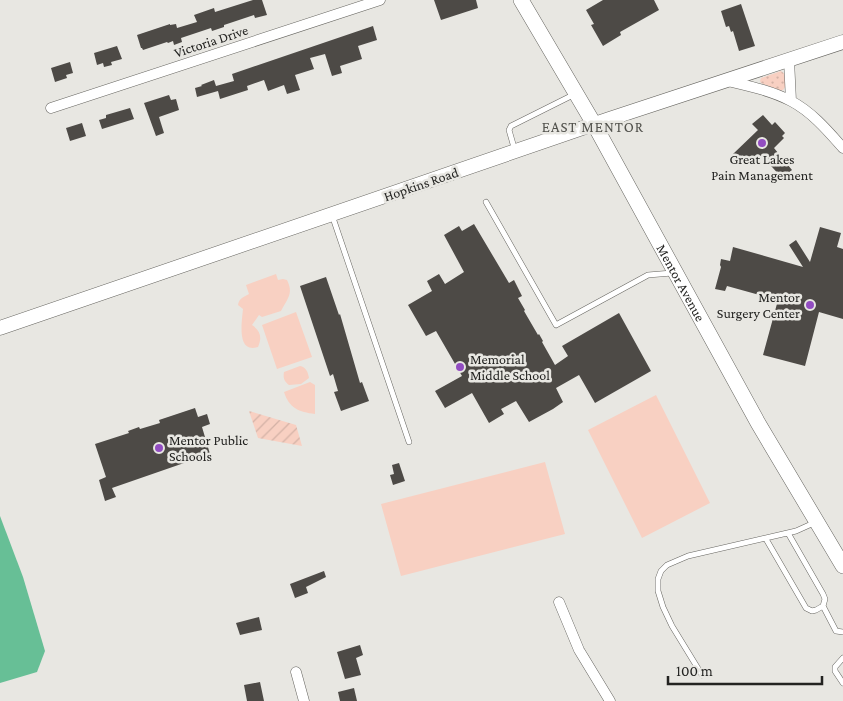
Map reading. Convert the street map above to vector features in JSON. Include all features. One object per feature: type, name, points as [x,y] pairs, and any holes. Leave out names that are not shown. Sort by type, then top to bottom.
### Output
[{"type":"main road","name":"Mentor Avenue","points":[[521,0],[594,124],[758,422],[843,566]]},
{"type":"street","name":"Victoria Drive","points":[[51,108],[380,0]]},
{"type":"street","name":"Hopkins Road","points":[[0,328],[594,124],[843,42]]},
{"type":"street","points":[[790,60],[791,101]]},
{"type":"street","points":[[727,80],[791,101],[812,116],[843,148]]},
{"type":"street","points":[[559,602],[579,650],[610,701]]},
{"type":"street","points":[[296,672],[304,701]]},
{"type":"lane","points":[[515,152],[509,130],[511,126],[576,93]]},
{"type":"lane","points":[[486,202],[556,325],[648,275],[675,273]]},
{"type":"lane","points":[[332,215],[409,442]]},
{"type":"lane","points":[[702,675],[672,626],[663,607],[658,591],[658,578],[661,571],[667,565],[688,556],[766,539],[796,531],[817,522]]},
{"type":"lane","points":[[766,539],[806,608],[812,611],[816,610],[822,606],[825,599],[788,533]]},
{"type":"lane","points":[[822,606],[836,631],[843,632]]},
{"type":"lane","points":[[843,658],[835,667],[835,671],[843,683]]},
{"type":"shaded area","points":[[781,71],[786,75],[786,86],[783,90],[780,91],[761,83],[761,78]]},
{"type":"shaded area","points":[[276,274],[278,280],[287,280],[290,289],[289,296],[281,311],[262,317],[259,315],[252,325],[259,332],[259,344],[258,347],[251,348],[246,346],[243,341],[243,309],[238,305],[239,301],[249,294],[246,285]]},
{"type":"shaded area","points":[[296,312],[312,357],[277,369],[262,325]]},
{"type":"shaded area","points":[[300,366],[304,367],[309,378],[301,384],[289,385],[284,379],[284,372]]},
{"type":"shaded area","points":[[310,382],[315,385],[315,414],[295,408],[289,402],[284,392]]},
{"type":"shaded area","points":[[656,395],[710,503],[642,538],[588,430]]},
{"type":"shaded area","points":[[249,411],[296,425],[302,446],[258,438]]},
{"type":"shaded area","points":[[545,462],[565,534],[401,576],[381,504]]},
{"type":"shaded area","points":[[0,516],[23,577],[45,651],[37,672],[0,683]]},
{"type":"building","points":[[253,0],[262,0],[267,15],[255,18],[254,15],[212,31],[211,28],[181,38],[182,42],[174,45],[173,41],[143,50],[141,48],[137,35],[170,24],[176,24],[177,28],[197,22],[194,15],[214,8],[215,12]]},
{"type":"building","points":[[434,0],[476,0],[478,8],[441,20]]},
{"type":"building","points":[[603,0],[654,0],[659,10],[620,32],[621,35],[603,46],[591,25],[594,24],[586,10]]},
{"type":"building","points":[[741,4],[755,46],[739,51],[733,31],[731,32],[729,26],[726,27],[721,11]]},
{"type":"building","points":[[373,26],[377,40],[358,46],[362,59],[340,66],[342,73],[332,76],[325,54],[310,58],[314,69],[295,75],[300,90],[287,94],[284,85],[268,91],[264,80],[247,86],[248,90],[220,99],[218,91],[197,97],[195,88],[201,85],[214,80],[216,86],[234,81],[232,74]]},
{"type":"building","points":[[117,46],[122,59],[111,62],[112,65],[104,67],[103,63],[97,65],[94,53]]},
{"type":"building","points":[[70,62],[73,73],[66,75],[67,78],[55,82],[51,68]]},
{"type":"building","points":[[169,95],[171,100],[176,99],[179,110],[159,117],[164,133],[156,136],[144,103]]},
{"type":"building","points":[[130,108],[134,119],[102,129],[99,120],[106,118],[106,115]]},
{"type":"building","name":"Great Lakes Pain Management","points":[[763,115],[772,125],[775,122],[785,133],[782,136],[784,138],[774,148],[792,170],[782,178],[763,157],[751,156],[742,164],[733,154],[758,130],[752,124]]},
{"type":"building","points":[[82,123],[86,136],[70,141],[66,128]]},
{"type":"building","points":[[474,224],[509,283],[514,280],[522,296],[518,298],[524,311],[539,334],[555,365],[568,356],[562,346],[619,313],[651,371],[595,403],[579,375],[556,388],[563,402],[529,422],[516,401],[501,409],[504,414],[489,423],[472,393],[445,408],[435,391],[462,376],[436,331],[426,336],[408,305],[432,291],[427,281],[439,274],[445,284],[464,272],[444,235],[459,226],[462,231]]},
{"type":"building","name":"Mentor Surgery Center","points":[[820,227],[841,233],[837,247],[843,249],[843,319],[819,312],[805,366],[763,355],[778,300],[727,286],[725,291],[715,289],[721,267],[721,259],[730,261],[733,247],[803,267],[789,245],[796,240],[810,262]]},
{"type":"building","points":[[326,277],[340,314],[360,383],[362,382],[369,401],[341,411],[334,392],[338,391],[333,374],[330,376],[300,286]]},
{"type":"building","points":[[195,408],[198,417],[207,414],[210,424],[202,427],[210,454],[112,488],[116,497],[105,501],[99,480],[106,477],[95,444],[129,433],[128,431],[139,427],[140,429],[160,423],[159,420]]},
{"type":"building","points":[[399,463],[405,481],[393,485],[390,475],[394,474],[392,465]]},
{"type":"building","points":[[324,571],[326,577],[306,587],[308,593],[295,598],[290,584]]},
{"type":"building","points":[[259,617],[262,630],[240,635],[236,623]]},
{"type":"building","points":[[360,645],[363,655],[356,658],[361,675],[345,679],[337,652]]},
{"type":"building","points":[[260,682],[264,701],[247,701],[244,685]]},
{"type":"building","points":[[354,688],[357,701],[340,701],[338,692]]},
{"type":"place","name":"Great Lakes Pain Management","points":[[762,143]]},
{"type":"place","name":"Mentor Surgery Center","points":[[810,305]]},
{"type":"place","name":"Memorial Middle School","points":[[460,367]]},
{"type":"place","name":"Mentor Public Schools","points":[[159,448]]},
{"type":"district","name":"EAST MENTOR","points":[[593,127]]}]
